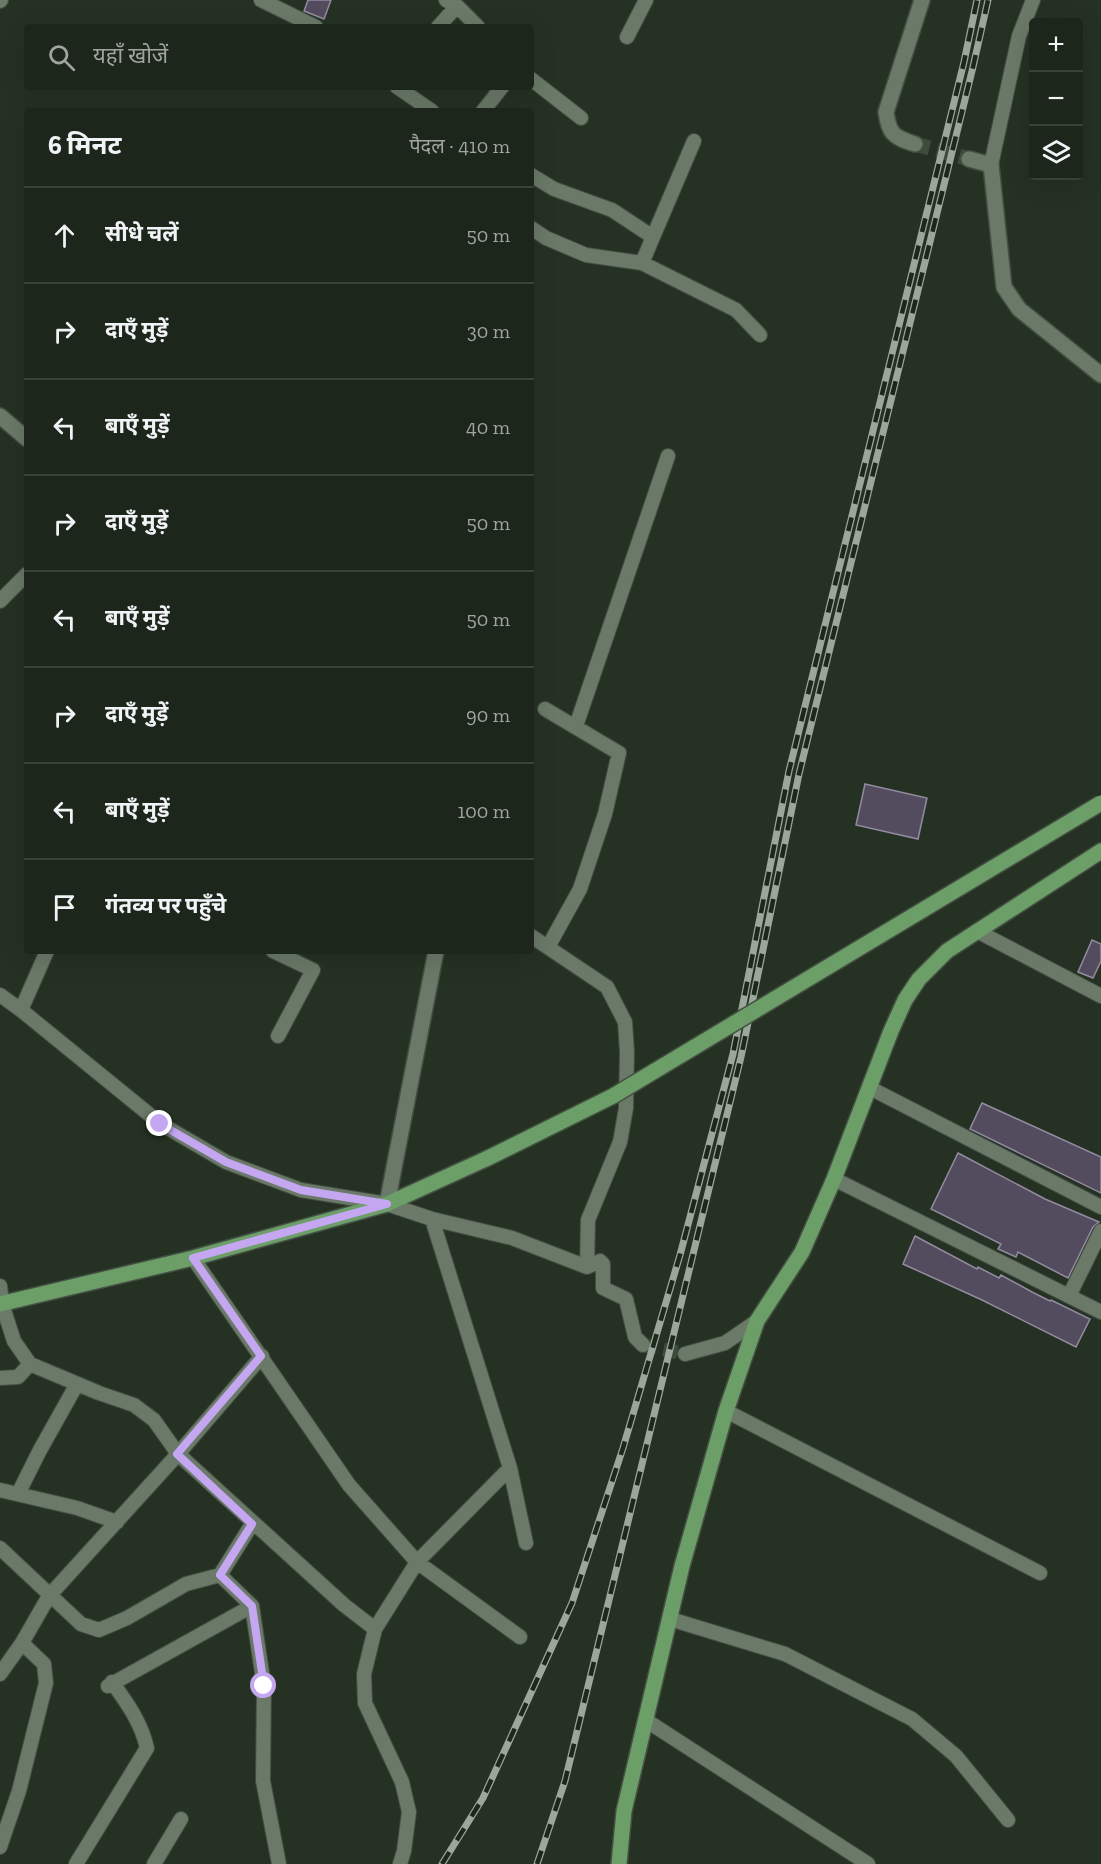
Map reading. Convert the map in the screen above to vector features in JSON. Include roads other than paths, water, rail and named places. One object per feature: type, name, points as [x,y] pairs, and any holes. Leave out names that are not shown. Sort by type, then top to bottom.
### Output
[{"type":"main road","points":[[1,1304],[193,1258],[387,1204],[488,1158],[613,1096],[1101,803]]},
{"type":"main road","points":[[619,1864],[624,1811],[682,1566],[726,1410],[757,1321],[802,1251],[834,1179],[905,1000],[920,979],[947,951],[1101,850]]},
{"type":"street","points":[[261,0],[310,24]]},
{"type":"street","points":[[627,37],[646,0]]},
{"type":"street","points":[[915,144],[897,138],[888,129],[886,112],[922,0]]},
{"type":"street","points":[[1033,0],[1019,36],[991,165],[1004,287],[1019,309],[1101,375]]},
{"type":"street","points":[[440,24],[451,3],[475,24]]},
{"type":"street","points":[[534,81],[581,118]]},
{"type":"street","points":[[401,90],[428,108]]},
{"type":"street","points":[[485,108],[500,90]]},
{"type":"street","points":[[642,263],[694,141]]},
{"type":"street","points":[[969,159],[991,165]]},
{"type":"street","points":[[534,177],[554,189],[612,210],[653,237]]},
{"type":"street","points":[[534,230],[546,238],[586,255],[642,263],[736,310],[760,335]]},
{"type":"street","points":[[0,416],[24,436]]},
{"type":"street","points":[[576,726],[668,456]]},
{"type":"street","points":[[0,602],[24,577]]},
{"type":"street","points":[[545,709],[619,753],[605,814],[580,889],[548,947]]},
{"type":"street","points":[[978,931],[1101,996]]},
{"type":"street","points":[[534,938],[607,987],[625,1022],[626,1108],[620,1142],[588,1220],[587,1267]]},
{"type":"street","points":[[21,1010],[46,954]]},
{"type":"street","points":[[278,1036],[313,970],[279,954]]},
{"type":"street","points":[[387,1204],[435,954]]},
{"type":"street","points":[[0,995],[160,1124],[226,1162],[301,1190],[387,1204],[432,1219],[512,1238],[587,1267],[600,1260],[603,1264],[603,1288],[626,1299],[634,1337],[643,1345]]},
{"type":"street","points":[[870,1088],[1101,1207]]},
{"type":"street","points":[[834,1179],[1101,1312]]},
{"type":"street","points":[[432,1219],[510,1468],[526,1543]]},
{"type":"street","points":[[1069,1296],[1101,1231]]},
{"type":"street","points":[[193,1258],[349,1485],[417,1562],[520,1637]]},
{"type":"street","points":[[0,1286],[1,1304],[14,1341],[30,1364],[134,1406],[154,1420],[177,1454],[252,1524],[344,1605],[375,1629]]},
{"type":"street","points":[[685,1354],[725,1343],[757,1321]]},
{"type":"street","points":[[0,1674],[22,1643],[48,1596],[117,1522],[261,1356]]},
{"type":"street","points":[[0,1378],[18,1377],[30,1364]]},
{"type":"street","points":[[18,1494],[76,1384]]},
{"type":"street","points":[[726,1410],[1040,1573]]},
{"type":"street","points":[[400,1864],[409,1812],[402,1782],[365,1703],[364,1674],[375,1629],[417,1562],[510,1468]]},
{"type":"street","points":[[0,1490],[77,1508],[117,1522]]},
{"type":"street","points":[[0,1548],[48,1596],[81,1624],[99,1630],[127,1618],[186,1584],[220,1575],[252,1524]]},
{"type":"street","points":[[220,1575],[252,1606],[264,1686],[263,1781],[279,1864]]},
{"type":"street","points":[[76,1864],[147,1748],[144,1734],[135,1715],[110,1684],[252,1606]]},
{"type":"street","points":[[670,1619],[785,1654],[912,1719],[956,1756],[1008,1820]]},
{"type":"street","points":[[0,1847],[19,1791],[46,1683],[44,1664],[22,1643]]},
{"type":"street","points":[[647,1721],[868,1864]]},
{"type":"street","points":[[154,1864],[180,1819]]},
{"type":"tunnel","points":[[915,144],[969,159]]},
{"type":"tunnel","points":[[643,1345],[685,1354]]},
{"type":"railway","points":[[442,1864],[483,1798],[572,1603],[623,1448],[680,1255],[733,1054],[789,771],[964,62],[977,0]]},
{"type":"railway","points":[[537,1864],[565,1781],[741,1057],[799,774],[988,0]]}]
